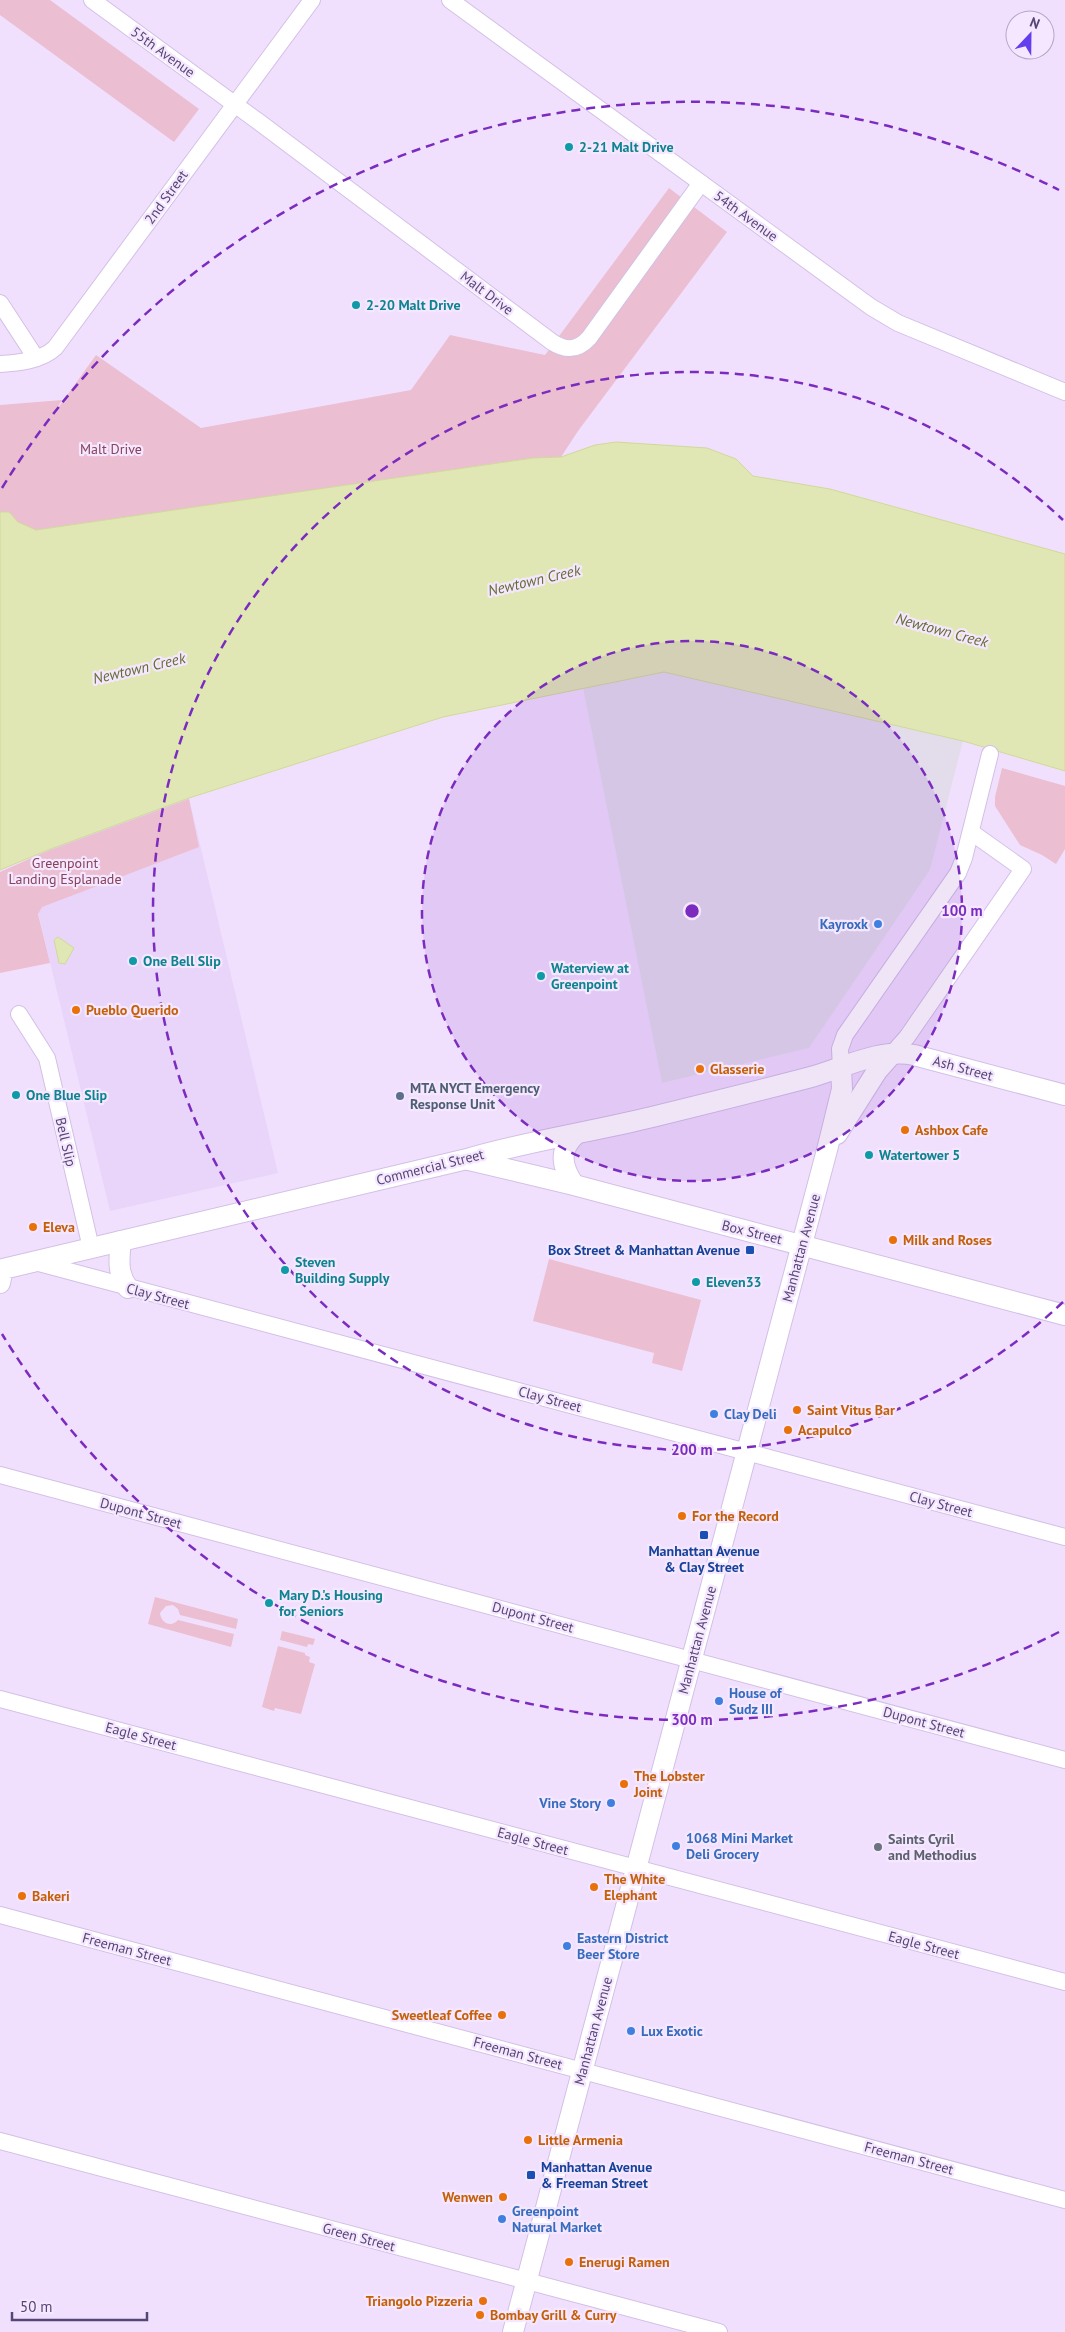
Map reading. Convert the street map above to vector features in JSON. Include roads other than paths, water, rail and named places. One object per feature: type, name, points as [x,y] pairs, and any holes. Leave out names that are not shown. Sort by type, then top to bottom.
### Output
[{"type":"street","name":"55th Avenue","points":[[92,0],[234,104]]},
{"type":"street","name":"2nd Street","points":[[0,364],[20,363],[36,358],[54,348],[312,0]]},
{"type":"street","name":"54th Avenue","points":[[450,0],[884,315],[1065,392]]},
{"type":"street","name":"Malt Drive","points":[[234,104],[552,342],[564,348],[573,349],[582,346],[589,338],[701,183]]},
{"type":"street","points":[[0,303],[36,358]]},
{"type":"street","name":"Manhattan Avenue","points":[[513,2332],[850,1065],[840,1049],[845,1035],[958,873],[971,832],[990,754]]},
{"type":"street","name":"Manhattan Avenue","points":[[827,1150],[877,1071],[907,1037],[1023,869],[971,832]]},
{"type":"street","name":"Bell Slip","points":[[19,1014],[47,1058],[91,1248]]},
{"type":"street","name":"Ash Street","points":[[850,1065],[892,1054],[914,1055],[1065,1095]]},
{"type":"street","name":"Commercial Street","points":[[1,1274],[35,1262],[91,1248],[467,1159],[510,1146],[575,1135],[670,1113],[850,1065]]},
{"type":"street","points":[[574,1185],[566,1174],[562,1157],[565,1146],[575,1135]]},
{"type":"street","name":"Box Street","points":[[467,1159],[574,1185],[1065,1315]]},
{"type":"street","points":[[121,1241],[120,1270],[128,1288]]},
{"type":"street","name":"Clay Street","points":[[35,1262],[1065,1537]]},
{"type":"street","name":"Dupont Street","points":[[0,1475],[1065,1760]]},
{"type":"street","name":"Eagle Street","points":[[0,1699],[1065,1982]]},
{"type":"street","name":"Freeman Street","points":[[0,1915],[1065,2200]]},
{"type":"street","name":"Green Street","points":[[0,2140],[719,2332]]},
{"type":"water","name":"Newtown Creek","points":[[616,442],[707,448],[736,459],[753,476],[830,489],[1065,554],[1065,771],[963,741],[664,672],[443,717],[189,798],[48,850],[0,870],[0,512],[9,512],[18,522],[36,530],[533,458],[561,457],[595,445]]},
{"type":"water","points":[[58,937],[74,948],[65,964],[59,963],[54,940]]},
{"type":"place","name":"2-21 Malt Drive","points":[[569,147]]},
{"type":"place","name":"2-20 Malt Drive","points":[[356,305]]},
{"type":"place","name":"Kayroxk","points":[[878,924]]},
{"type":"place","name":"One Bell Slip","points":[[133,961]]},
{"type":"place","name":"Waterview at Greenpoint","points":[[541,976]]},
{"type":"place","name":"Pueblo Querido","points":[[76,1010]]},
{"type":"place","name":"Glasserie","points":[[700,1069]]},
{"type":"place","name":"One Blue Slip","points":[[16,1095]]},
{"type":"place","name":"MTA NYCT Emergency Response Unit","points":[[400,1096]]},
{"type":"place","name":"Ashbox Cafe","points":[[905,1130]]},
{"type":"place","name":"Watertower 5","points":[[869,1155]]},
{"type":"place","name":"Eleva","points":[[33,1227]]},
{"type":"place","name":"Milk and Roses","points":[[893,1240]]},
{"type":"place","name":"Box Street & Manhattan Avenue","points":[[750,1250]]},
{"type":"place","name":"Steven Building Supply","points":[[285,1270]]},
{"type":"place","name":"Eleven33","points":[[696,1282]]},
{"type":"place","name":"Saint Vitus Bar","points":[[797,1410]]},
{"type":"place","name":"Clay Deli","points":[[714,1414]]},
{"type":"place","name":"Acapulco","points":[[788,1430]]},
{"type":"place","name":"For the Record","points":[[682,1516]]},
{"type":"place","name":"Manhattan Avenue & Clay Street","points":[[704,1535]]},
{"type":"place","name":"Mary D.'s Housing for Seniors","points":[[269,1603]]},
{"type":"place","name":"House of Sudz III","points":[[719,1701]]},
{"type":"place","name":"The Lobster Joint","points":[[624,1784]]},
{"type":"place","name":"Vine Story","points":[[611,1803]]},
{"type":"place","name":"1068 Mini Market Deli Grocery","points":[[676,1846]]},
{"type":"place","name":"Saints Cyril and Methodius","points":[[878,1847]]},
{"type":"place","name":"The White Elephant","points":[[594,1887]]},
{"type":"place","name":"Bakeri","points":[[22,1896]]},
{"type":"place","name":"Eastern District Beer Store","points":[[567,1946]]},
{"type":"place","name":"Sweetleaf Coffee","points":[[502,2015]]},
{"type":"place","name":"Lux Exotic","points":[[631,2031]]},
{"type":"place","name":"Little Armenia","points":[[528,2140]]},
{"type":"place","name":"Manhattan Avenue & Freeman Street","points":[[531,2175]]},
{"type":"place","name":"Wenwen","points":[[503,2197]]},
{"type":"place","name":"Greenpoint Natural Market","points":[[502,2219]]},
{"type":"place","name":"Enerugi Ramen","points":[[569,2262]]},
{"type":"place","name":"Triangolo Pizzeria","points":[[483,2301]]},
{"type":"place","name":"Bombay Grill & Curry","points":[[480,2315]]},
{"type":"park label","name":"Greenpoint Landing Esplanade","points":[[65,872]]}]
